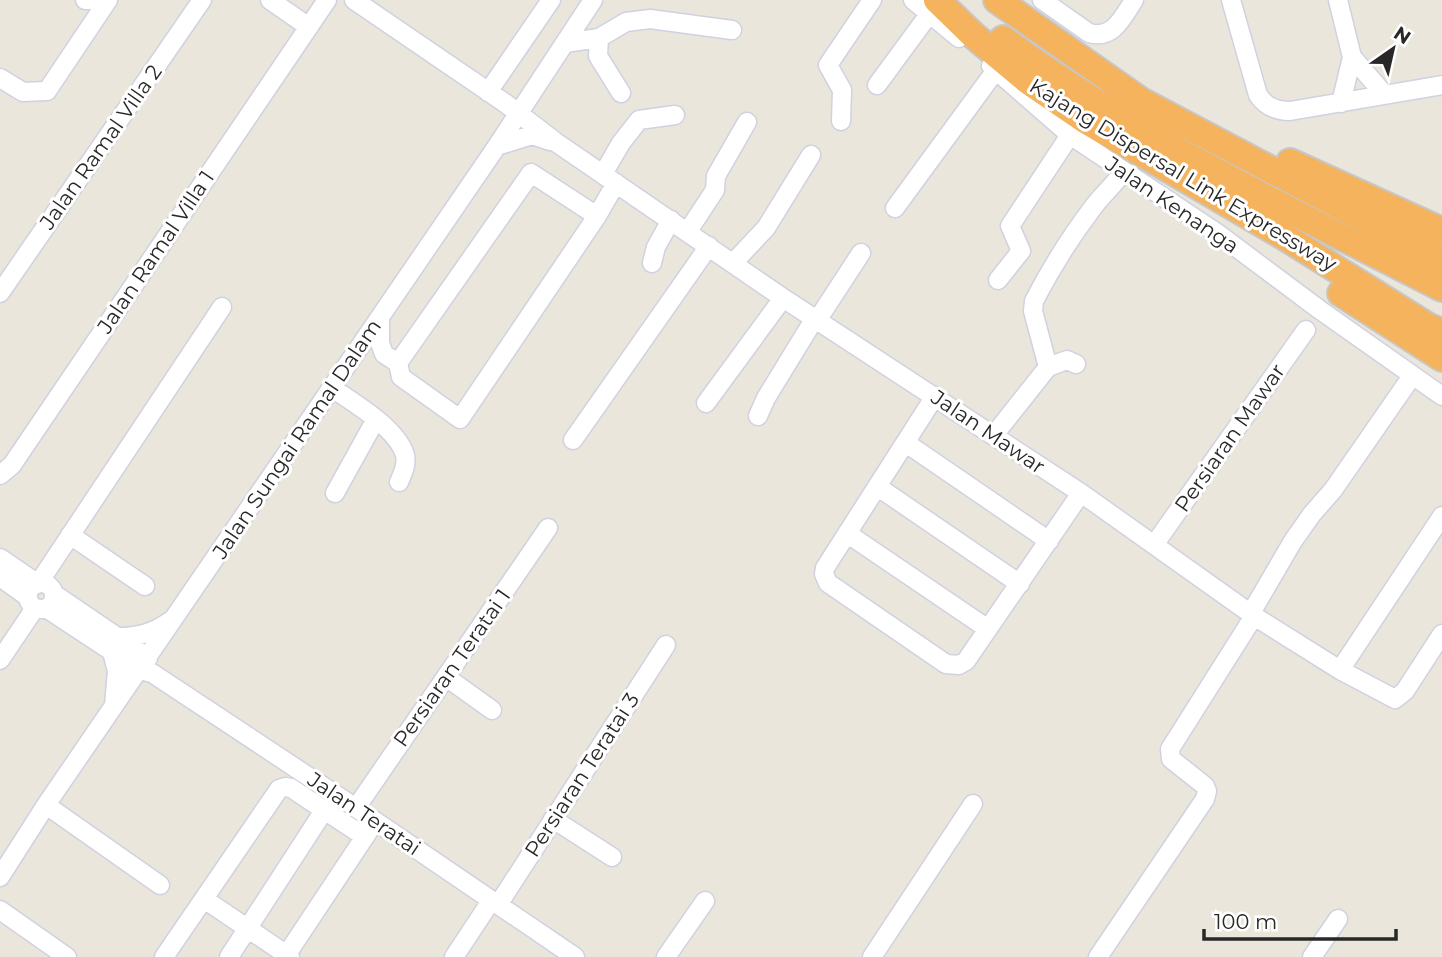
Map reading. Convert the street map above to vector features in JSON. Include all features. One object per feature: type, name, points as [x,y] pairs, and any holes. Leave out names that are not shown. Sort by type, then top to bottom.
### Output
[{"type":"highway","name":"Kajang Dispersal Link Expressway","points":[[997,0],[1141,101],[1442,260]]},
{"type":"highway","name":"Kajang Dispersal Link Expressway","points":[[939,4],[1078,127],[1285,237],[1436,329]]},
{"type":"highway","name":"Kajang Dispersal Link Expressway","points":[[939,4],[1212,170],[1442,288]]},
{"type":"highway","points":[[1078,127],[1442,358]]},
{"type":"highway","points":[[1215,140],[1256,146],[1442,231]]},
{"type":"street","points":[[85,0],[99,0]]},
{"type":"street","points":[[0,78],[23,92],[47,91],[108,0]]},
{"type":"street","name":"Jalan Ramal Villa 2","points":[[0,293],[202,0]]},
{"type":"street","points":[[270,0],[309,27]]},
{"type":"street","name":"Jalan Ramal Villa 1","points":[[0,475],[12,465],[327,0]]},
{"type":"street","points":[[488,92],[551,0]]},
{"type":"street","name":"Jalan Sungai Ramal Dalam","points":[[0,877],[46,805],[114,708],[147,667],[178,614],[497,146],[593,0]]},
{"type":"street","points":[[841,121],[842,90],[828,65],[872,0]]},
{"type":"street","name":"Jalan Kenanga","points":[[913,0],[939,4],[996,70],[1078,127],[1122,172],[1217,233],[1442,396]]},
{"type":"street","points":[[1042,0],[1089,33],[1103,35],[1110,31],[1135,0]]},
{"type":"street","points":[[1231,0],[1258,95],[1263,103],[1280,111],[1442,85]]},
{"type":"street","points":[[1326,0],[1347,60],[1384,94]]},
{"type":"street","points":[[1338,0],[1347,60],[1340,103]]},
{"type":"street","name":"Jalan Mawar","points":[[365,3],[557,143],[783,298],[1081,493],[1253,615],[1340,670],[1395,699],[1405,691],[1442,634]]},
{"type":"street","points":[[877,85],[939,4]]},
{"type":"street","points":[[565,43],[599,38],[626,22],[650,19],[732,30]]},
{"type":"street","points":[[599,38],[598,56],[621,93]]},
{"type":"street","points":[[895,208],[996,70]]},
{"type":"street","points":[[536,88],[540,121],[557,143]]},
{"type":"street","points":[[380,317],[380,343],[401,377],[460,419],[597,216],[621,143],[639,120],[676,115]]},
{"type":"street","points":[[688,231],[715,190],[716,176],[747,122]]},
{"type":"street","points":[[998,280],[1021,251],[1010,226],[1078,127]]},
{"type":"street","points":[[497,146],[532,135],[557,143]]},
{"type":"street","points":[[733,263],[766,228],[811,155]]},
{"type":"street","points":[[1048,367],[1033,311],[1034,301],[1086,215],[1122,172]]},
{"type":"street","points":[[391,359],[531,173],[597,216]]},
{"type":"street","points":[[652,262],[656,247],[671,220]]},
{"type":"street","points":[[573,440],[709,246]]},
{"type":"street","points":[[758,416],[765,398],[861,253]]},
{"type":"street","points":[[706,403],[783,298]]},
{"type":"street","points":[[0,660],[40,598],[70,536],[222,307]]},
{"type":"street","name":"Persiaran Mawar","points":[[1154,545],[1306,330]]},
{"type":"street","points":[[351,360],[391,359]]},
{"type":"street","points":[[994,435],[1048,367],[1067,360],[1076,364]]},
{"type":"street","points":[[1098,957],[1205,799],[1205,786],[1171,759],[1170,748],[1253,615],[1293,541],[1333,490],[1412,376]]},
{"type":"street","points":[[332,388],[376,419],[399,444],[405,456],[405,469],[399,482]]},
{"type":"street","points":[[935,396],[825,568],[825,578],[828,583],[946,664],[959,665],[966,661],[1081,493]]},
{"type":"street","points":[[335,493],[376,419]]},
{"type":"street","points":[[906,443],[1049,541]]},
{"type":"street","points":[[878,487],[1020,584]]},
{"type":"street","points":[[1340,670],[1442,516]]},
{"type":"street","name":"Persiaran Teratai 1","points":[[356,808],[548,528]]},
{"type":"street","points":[[848,534],[988,629]]},
{"type":"street","points":[[70,536],[145,586]]},
{"type":"street","points":[[0,558],[40,598]]},
{"type":"street","points":[[0,577],[40,598]]},
{"type":"street","name":"Jalan Teratai","points":[[40,598],[115,645],[575,957]]},
{"type":"street","points":[[114,708],[117,671],[115,645],[156,631],[178,614]]},
{"type":"street","name":"Persiaran Teratai 3","points":[[454,957],[553,819],[666,645]]},
{"type":"street","points":[[446,677],[492,710]]},
{"type":"street","points":[[164,957],[279,789],[291,788],[365,837]]},
{"type":"street","points":[[872,957],[973,804]]},
{"type":"street","points":[[46,805],[160,885]]},
{"type":"street","points":[[229,957],[325,809]]},
{"type":"street","points":[[553,819],[612,857]]},
{"type":"street","points":[[204,899],[287,956],[375,821]]},
{"type":"street","points":[[666,957],[705,901]]},
{"type":"street","points":[[0,910],[67,957]]},
{"type":"street","points":[[1312,957],[1338,919]]}]
